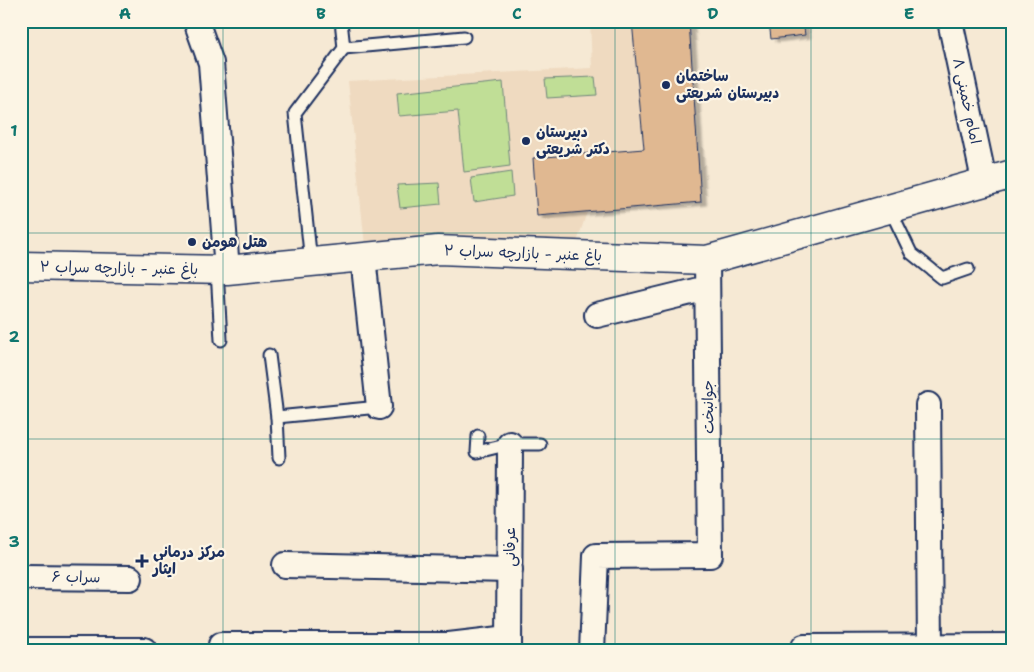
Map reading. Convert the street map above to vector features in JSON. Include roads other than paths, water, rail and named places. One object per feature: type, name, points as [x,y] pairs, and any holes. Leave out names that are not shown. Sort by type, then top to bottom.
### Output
[{"type":"street","points":[[196,21],[211,63],[222,270]]},
{"type":"street","name":"امام خمینی ۸","points":[[950,21],[984,180]]},
{"type":"street","name":"باغ عنبر - بازارچه سراب ۲","points":[[21,266],[222,270],[438,250],[707,260],[984,180],[1013,174]]},
{"type":"street","points":[[364,257],[379,407]]},
{"type":"street","name":"جوانبخت","points":[[592,651],[596,556],[710,554],[707,260]]},
{"type":"street","points":[[597,316],[707,288]]},
{"type":"street","points":[[928,405],[930,648]]},
{"type":"street","name":"عرفانی","points":[[510,444],[510,644]]},
{"type":"street","points":[[285,565],[510,570]]},
{"type":"street","name":"سراب ۶","points":[[21,577],[130,578]]},
{"type":"street","points":[[803,642],[930,648],[1013,646]]},
{"type":"street","points":[[221,645],[510,644]]},
{"type":"street","points":[[21,650],[144,650]]},
{"type":"lane","points":[[311,262],[295,113],[344,48],[341,21]]},
{"type":"lane","points":[[344,48],[464,37]]},
{"type":"lane","points":[[889,208],[911,253],[942,278],[968,269]]},
{"type":"lane","points":[[221,340],[222,270]]},
{"type":"lane","points":[[269,355],[277,417],[279,458]]},
{"type":"lane","points":[[277,417],[379,407]]},
{"type":"lane","points":[[478,436],[477,452],[510,444],[540,444]]},
{"type":"place","name":"ساختمان دبیرستان شریعتی","points":[[666,85]]},
{"type":"place","name":"دبیرستان دکتر شریعتی","points":[[526,141]]},
{"type":"place","name":"هتل هومن","points":[[192,242]]},
{"type":"place","name":"مرکز درمانی ایثار","points":[[142,561]]}]
